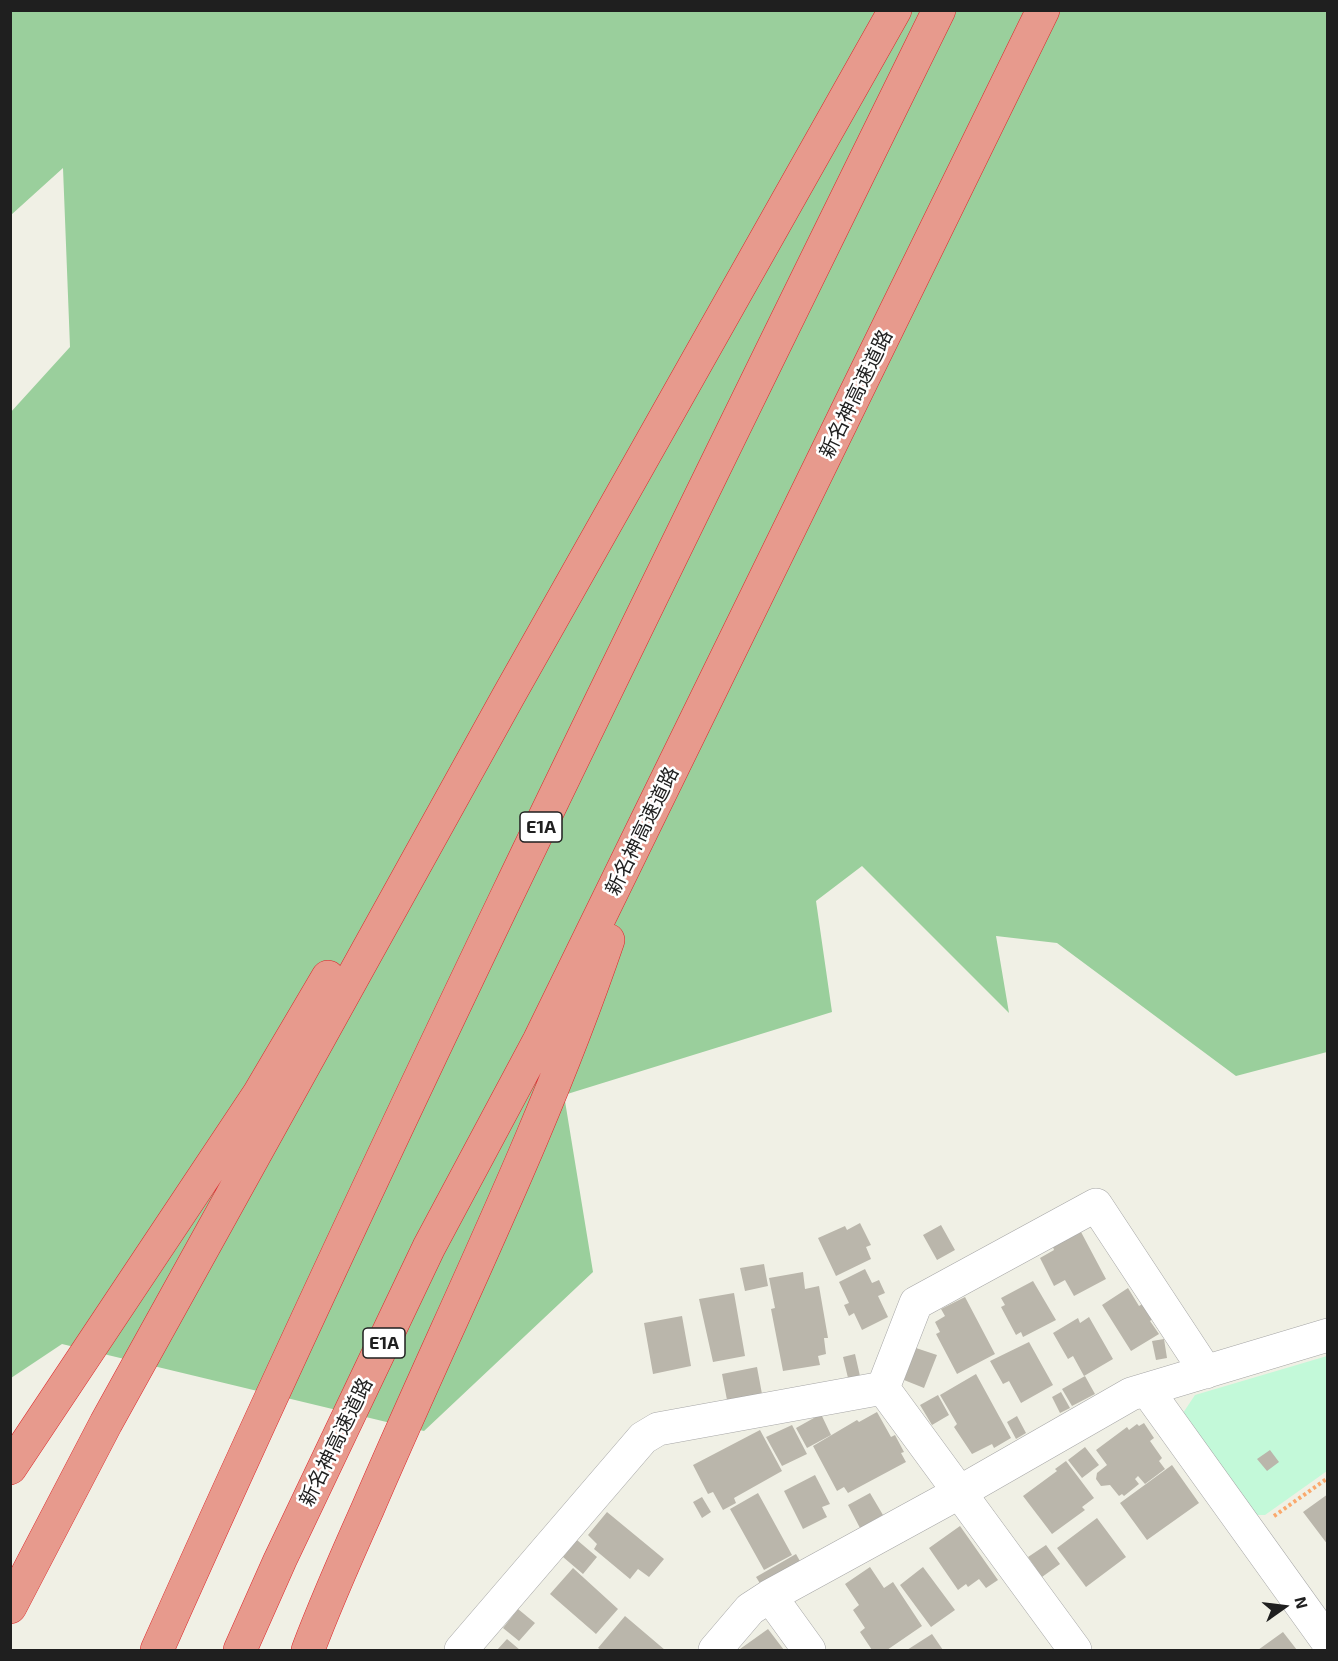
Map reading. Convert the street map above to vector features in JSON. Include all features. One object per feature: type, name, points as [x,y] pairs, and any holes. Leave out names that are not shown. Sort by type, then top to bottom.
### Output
[{"type":"highway","points":[[10,1607],[106,1423],[509,695],[894,10]]},
{"type":"highway","name":"E1A","points":[[157,1650],[262,1413],[467,979],[939,10]]},
{"type":"highway","name":"新名神高速道路","points":[[240,1650],[280,1560],[424,1258],[539,1041],[1043,10]]},
{"type":"highway","points":[[10,1468],[259,1094],[386,880],[509,695]]},
{"type":"highway","points":[[308,1650],[429,1365],[546,1103],[596,976],[655,805]]},
{"type":"street","points":[[883,1388],[916,1303],[1096,1205],[1206,1372]]},
{"type":"street","points":[[715,1650],[750,1609],[770,1596],[960,1492],[1131,1394],[1328,1335]]},
{"type":"street","points":[[883,1388],[1075,1650]]},
{"type":"street","points":[[461,1650],[643,1438],[658,1429],[883,1388]]},
{"type":"street","points":[[1147,1390],[1328,1642]]},
{"type":"street","points":[[770,1596],[809,1650]]},
{"type":"path","points":[[1250,1534],[1328,1478]]},
{"type":"green space","points":[[11,11],[1327,11],[1327,1052],[1236,1076],[1057,943],[996,936],[1009,1013],[862,866],[816,901],[832,1012],[564,1095],[593,1272],[424,1431],[62,1344],[11,1378],[10,413],[70,347],[63,168],[11,215]]},
{"type":"green space","points":[[1327,1356],[1327,1471],[1265,1515],[1254,1515],[1181,1416],[1195,1395]]},
{"type":"building","points":[[860,1223],[871,1245],[866,1247],[871,1259],[836,1276],[818,1238],[845,1226],[847,1230]]},
{"type":"building","points":[[941,1225],[955,1250],[937,1260],[923,1235]]},
{"type":"building","points":[[1081,1232],[1106,1279],[1074,1296],[1065,1280],[1054,1286],[1040,1258],[1054,1250],[1053,1247]]},
{"type":"building","points":[[764,1264],[768,1286],[745,1291],[740,1268]]},
{"type":"building","points":[[865,1269],[872,1283],[879,1280],[885,1293],[878,1296],[888,1317],[862,1330],[854,1313],[849,1316],[844,1305],[849,1303],[839,1282]]},
{"type":"building","points":[[803,1272],[805,1289],[819,1286],[828,1338],[824,1338],[826,1354],[818,1356],[820,1365],[783,1371],[771,1309],[775,1308],[769,1278]]},
{"type":"building","points":[[1033,1281],[1056,1320],[1023,1337],[1021,1332],[1016,1335],[1001,1307],[1005,1305],[1001,1298]]},
{"type":"building","points":[[1128,1288],[1139,1306],[1144,1303],[1154,1318],[1150,1321],[1159,1334],[1131,1351],[1102,1305]]},
{"type":"building","points":[[734,1293],[745,1356],[713,1362],[699,1299]]},
{"type":"building","points":[[965,1297],[995,1354],[957,1374],[936,1334],[940,1332],[935,1322],[945,1316],[941,1309]]},
{"type":"building","points":[[682,1316],[691,1366],[653,1374],[644,1323]]},
{"type":"building","points":[[1089,1317],[1113,1359],[1084,1376],[1073,1356],[1068,1359],[1053,1333],[1078,1318],[1080,1323]]},
{"type":"building","points":[[1164,1339],[1167,1358],[1156,1360],[1152,1341]]},
{"type":"building","points":[[1029,1342],[1053,1385],[1021,1403],[1009,1381],[1003,1384],[990,1361]]},
{"type":"building","points":[[916,1348],[937,1355],[924,1388],[904,1380]]},
{"type":"building","points":[[855,1354],[860,1376],[848,1378],[843,1357]]},
{"type":"building","points":[[757,1367],[762,1394],[727,1400],[722,1374]]},
{"type":"building","points":[[976,1374],[1011,1438],[994,1448],[992,1444],[972,1454],[954,1427],[957,1424],[940,1395]]},
{"type":"building","points":[[1085,1376],[1095,1394],[1072,1406],[1062,1389]]},
{"type":"building","points":[[1061,1392],[1070,1408],[1060,1413],[1052,1397]]},
{"type":"building","points":[[938,1395],[949,1415],[932,1425],[920,1405]]},
{"type":"building","points":[[877,1412],[891,1437],[895,1435],[904,1452],[901,1453],[906,1462],[848,1493],[844,1487],[837,1491],[813,1446],[857,1420],[859,1422]]},
{"type":"building","points":[[821,1414],[831,1435],[807,1448],[796,1428]]},
{"type":"building","points":[[1017,1416],[1026,1433],[1016,1439],[1007,1422]]},
{"type":"building","points":[[1144,1423],[1154,1438],[1150,1441],[1162,1458],[1159,1461],[1165,1469],[1145,1484],[1138,1476],[1135,1479],[1139,1484],[1124,1496],[1122,1494],[1119,1496],[1110,1485],[1101,1486],[1096,1479],[1097,1473],[1107,1465],[1096,1450],[1127,1427],[1129,1430],[1137,1424],[1139,1426]]},
{"type":"building","points":[[792,1425],[807,1454],[782,1466],[766,1437]]},
{"type":"building","points":[[760,1430],[782,1471],[734,1498],[736,1503],[723,1510],[713,1492],[708,1494],[693,1465]]},
{"type":"building","points":[[1085,1447],[1099,1465],[1082,1478],[1068,1460]]},
{"type":"building","points":[[1270,1450],[1279,1462],[1267,1471],[1257,1459]]},
{"type":"building","points":[[1066,1461],[1094,1498],[1082,1507],[1085,1510],[1052,1534],[1023,1496],[1057,1471],[1055,1469]]},
{"type":"building","points":[[1172,1465],[1199,1503],[1147,1540],[1120,1503]]},
{"type":"building","points":[[815,1475],[830,1504],[822,1507],[827,1517],[803,1529],[784,1491]]},
{"type":"building","points":[[758,1493],[792,1555],[764,1570],[730,1509]]},
{"type":"building","points":[[870,1493],[883,1515],[860,1528],[848,1505]]},
{"type":"building","points":[[1328,1494],[1328,1545],[1303,1512]]},
{"type":"building","points":[[702,1497],[711,1512],[702,1518],[693,1502]]},
{"type":"building","points":[[607,1512],[664,1559],[649,1577],[638,1569],[630,1579],[594,1549],[597,1544],[588,1535]]},
{"type":"building","points":[[1097,1518],[1126,1557],[1086,1587],[1057,1548]]},
{"type":"building","points":[[960,1526],[998,1580],[986,1588],[979,1579],[968,1587],[966,1584],[958,1590],[929,1548]]},
{"type":"building","points":[[577,1540],[597,1557],[583,1574],[563,1557]]},
{"type":"building","points":[[1046,1545],[1060,1564],[1042,1577],[1028,1557]]},
{"type":"building","points":[[796,1554],[801,1563],[761,1585],[756,1577]]},
{"type":"building","points":[[870,1567],[884,1588],[893,1582],[922,1626],[887,1650],[872,1650],[860,1632],[865,1628],[853,1610],[859,1605],[845,1584]]},
{"type":"building","points":[[923,1567],[955,1610],[931,1627],[900,1585]]},
{"type":"building","points":[[573,1568],[618,1609],[596,1634],[550,1594]]},
{"type":"building","points":[[518,1609],[535,1623],[519,1641],[503,1628]]},
{"type":"building","points":[[625,1616],[665,1650],[601,1650],[598,1648]]},
{"type":"building","points":[[768,1629],[784,1650],[740,1649]]},
{"type":"building","points":[[1283,1632],[1297,1650],[1258,1650]]},
{"type":"building","points":[[932,1634],[943,1650],[907,1650]]},
{"type":"building","points":[[507,1639],[520,1650],[497,1650]]}]
